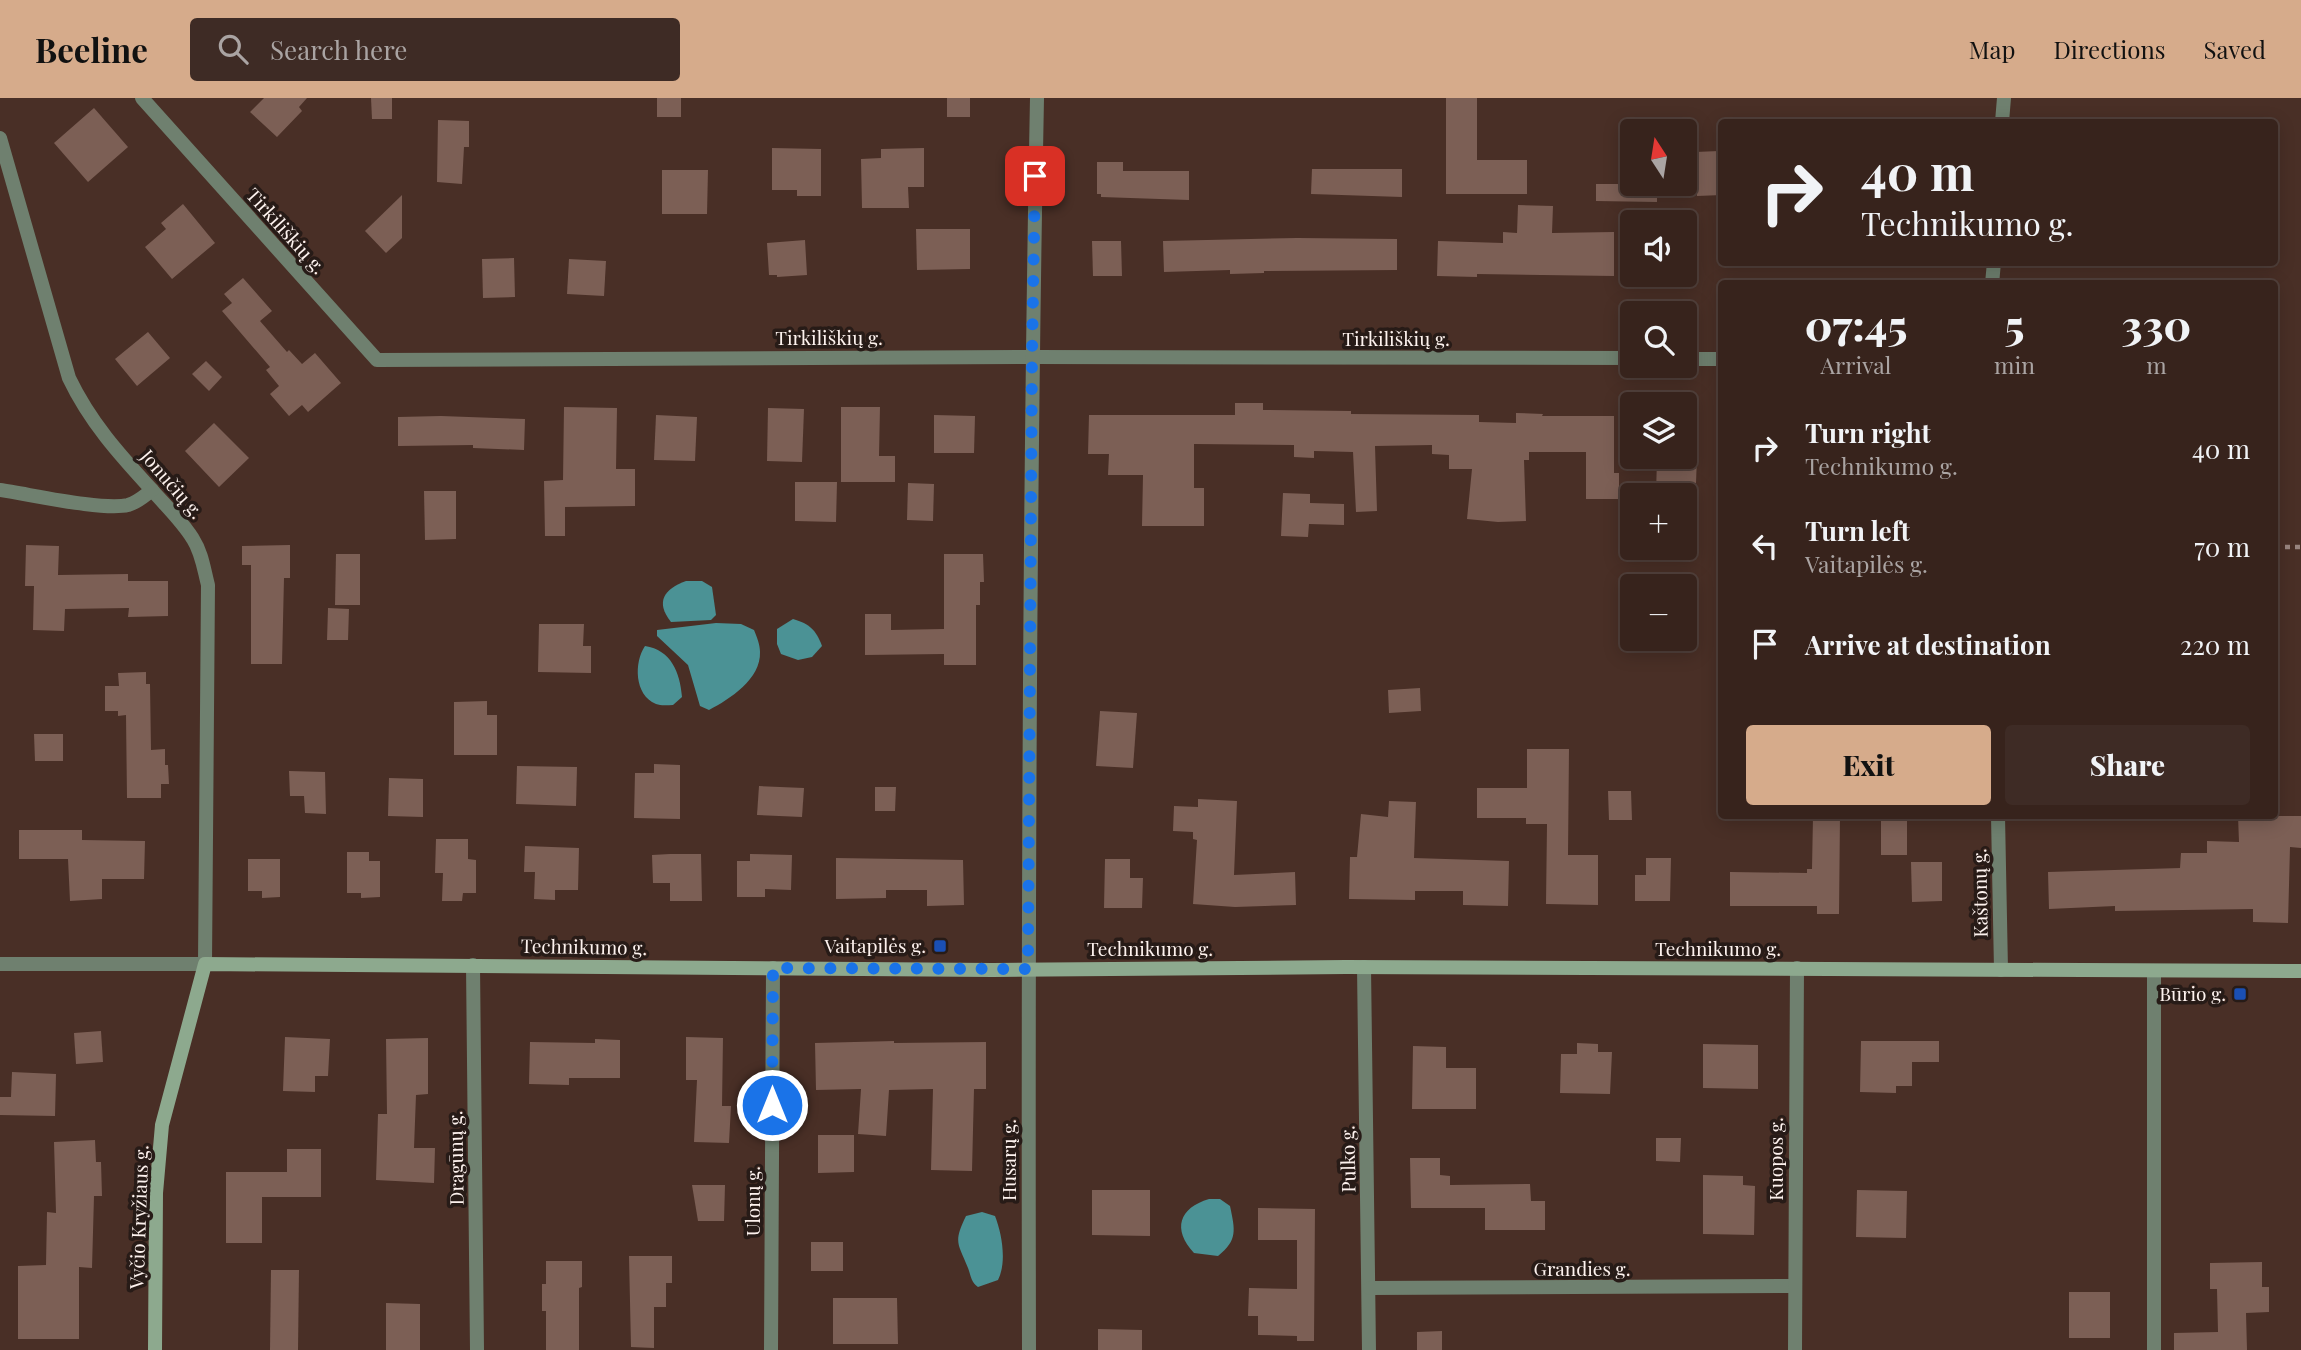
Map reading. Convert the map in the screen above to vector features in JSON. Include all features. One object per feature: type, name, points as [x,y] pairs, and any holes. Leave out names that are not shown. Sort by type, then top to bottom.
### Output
[{"type":"street","name":"Tirkiliškių g.","points":[[142,98],[377,360],[1032,356],[1620,358]]},
{"type":"street","points":[[1028,969],[1032,356],[1037,98]]},
{"type":"street","points":[[2002,119],[2004,98]]},
{"type":"street","name":"Jonučių g.","points":[[0,138],[59,348],[84,410],[178,518],[194,541],[202,560],[208,585],[205,964]]},
{"type":"street","points":[[1697,359],[1718,359]]},
{"type":"street","points":[[0,490],[105,506],[138,501],[152,490]]},
{"type":"street","name":"Kaštonų g.","points":[[1998,819],[2001,970]]},
{"type":"street","name":"Technikumo g.","points":[[0,964],[2301,971]]},
{"type":"street","name":"Vyčio Kryžiaus g.","points":[[155,1350],[156,1193],[162,1125],[205,964]]},
{"type":"street","name":"Dragūnų g.","points":[[473,965],[477,1350]]},
{"type":"street","name":"Pulko g.","points":[[1364,967],[1369,1350]]},
{"type":"street","name":"Ulonų g.","points":[[771,1350],[773,968]]},
{"type":"street","name":"Kuopos g.","points":[[1795,1350],[1797,968]]},
{"type":"street","name":"Husarų g.","points":[[1028,969],[1029,1350]]},
{"type":"street","points":[[2154,971],[2154,1350]]},
{"type":"street","name":"Grandies g.","points":[[1370,1288],[1794,1286]]},
{"type":"path","points":[[2278,547],[2301,547]]},
{"type":"water","points":[[686,581],[702,581],[712,587],[716,615],[711,620],[671,622],[666,615],[664,597],[672,588]]},
{"type":"water","points":[[793,619],[812,628],[820,640],[822,646],[812,657],[798,660],[781,654],[777,644],[777,629]]},
{"type":"water","points":[[716,623],[741,624],[754,630],[760,652],[755,671],[743,687],[709,710],[700,706],[688,665],[657,636],[657,630]]},
{"type":"water","points":[[645,646],[668,657],[676,671],[682,697],[673,705],[656,704],[643,693],[638,669]]},
{"type":"water","points":[[1209,1199],[1220,1199],[1230,1206],[1233,1222],[1232,1239],[1218,1256],[1194,1253],[1181,1228],[1185,1214]]},
{"type":"water","points":[[982,1212],[995,1216],[1003,1257],[998,1280],[978,1287],[972,1279],[958,1238],[966,1216]]},
{"type":"building","points":[[264,98],[307,98],[299,107],[302,111],[277,137],[250,112]]},
{"type":"building","points":[[371,98],[392,98],[392,119],[372,119]]},
{"type":"building","points":[[657,98],[681,98],[681,117],[657,117]]},
{"type":"building","points":[[947,98],[970,98],[970,117],[947,117]]},
{"type":"building","points":[[1446,98],[1477,98],[1477,160],[1527,160],[1527,194],[1446,194]]},
{"type":"building","points":[[94,108],[128,147],[88,182],[54,143]]},
{"type":"building","points":[[438,120],[469,121],[469,147],[464,147],[462,184],[437,182]]},
{"type":"building","points":[[772,148],[821,149],[821,196],[797,196],[797,190],[772,190]]},
{"type":"building","points":[[924,148],[924,187],[908,187],[909,208],[862,208],[861,159],[881,158],[881,149]]},
{"type":"building","points":[[1718,151],[1718,195],[1698,196],[1698,152]]},
{"type":"building","points":[[1097,162],[1123,162],[1123,171],[1189,171],[1189,200],[1101,197],[1101,194],[1097,194]]},
{"type":"building","points":[[1312,169],[1402,169],[1402,197],[1311,194]]},
{"type":"building","points":[[662,170],[708,170],[707,214],[662,214]]},
{"type":"building","points":[[1596,184],[1620,184],[1620,196],[1657,196],[1657,202],[1596,201]]},
{"type":"building","points":[[402,195],[402,238],[386,253],[365,231]]},
{"type":"building","points":[[183,204],[215,243],[172,279],[145,247],[166,229],[161,223]]},
{"type":"building","points":[[1518,205],[1553,206],[1552,233],[1614,232],[1614,276],[1437,276],[1438,241],[1503,243],[1503,232],[1517,233]]},
{"type":"building","points":[[916,229],[970,229],[970,269],[917,270]]},
{"type":"building","points":[[1397,239],[1397,270],[1264,271],[1230,274],[1230,270],[1164,272],[1163,241]]},
{"type":"building","points":[[805,240],[807,275],[769,275],[767,243]]},
{"type":"building","points":[[1092,241],[1121,241],[1122,276],[1093,276]]},
{"type":"building","points":[[514,258],[515,297],[483,298],[482,259]]},
{"type":"building","points":[[569,259],[606,261],[604,296],[567,294]]},
{"type":"building","points":[[243,278],[272,311],[260,321],[287,352],[289,350],[302,364],[315,353],[341,383],[308,412],[302,405],[289,416],[270,394],[279,386],[266,370],[270,367],[222,311],[232,303],[224,294]]},
{"type":"building","points":[[148,332],[170,358],[137,386],[115,359]]},
{"type":"building","points":[[206,361],[222,377],[209,391],[192,374]]},
{"type":"building","points":[[1235,403],[1263,403],[1263,410],[1479,415],[1479,422],[1516,423],[1516,413],[1543,414],[1542,416],[1614,416],[1614,473],[1619,473],[1619,499],[1586,499],[1586,452],[1529,452],[1529,460],[1524,460],[1526,521],[1467,519],[1472,469],[1449,469],[1449,455],[1432,454],[1432,445],[1375,446],[1377,511],[1356,512],[1353,452],[1314,451],[1314,458],[1294,457],[1294,445],[1194,444],[1194,488],[1204,488],[1204,526],[1142,526],[1143,475],[1108,475],[1109,454],[1088,454],[1089,415],[1235,415]]},
{"type":"building","points":[[564,407],[617,408],[616,469],[635,469],[635,506],[565,507],[565,536],[545,536],[544,481],[563,480]]},
{"type":"building","points":[[841,407],[880,407],[879,456],[895,456],[895,482],[841,482]]},
{"type":"building","points":[[768,408],[804,409],[802,462],[767,461]]},
{"type":"building","points":[[656,415],[697,417],[695,461],[654,460]]},
{"type":"building","points":[[934,415],[975,416],[974,453],[934,453]]},
{"type":"building","points":[[398,417],[525,419],[524,450],[473,448],[473,445],[398,446]]},
{"type":"building","points":[[214,423],[249,458],[219,487],[185,451]]},
{"type":"building","points":[[1657,469],[1697,469],[1696,483],[1656,483]]},
{"type":"building","points":[[795,482],[837,482],[836,522],[795,521]]},
{"type":"building","points":[[908,483],[934,484],[933,521],[907,520]]},
{"type":"building","points":[[424,491],[456,491],[456,539],[425,540]]},
{"type":"building","points":[[1283,493],[1310,494],[1310,503],[1344,504],[1344,525],[1309,524],[1308,537],[1281,536]]},
{"type":"building","points":[[26,545],[59,546],[58,575],[128,574],[128,581],[168,581],[168,616],[128,617],[129,608],[65,609],[64,631],[33,630],[34,586],[25,586]]},
{"type":"building","points":[[290,545],[290,578],[284,578],[282,664],[251,664],[251,565],[242,565],[242,546]]},
{"type":"building","points":[[336,554],[360,554],[360,605],[335,605]]},
{"type":"building","points":[[944,554],[983,554],[984,582],[980,582],[980,605],[976,605],[976,665],[944,665],[944,654],[865,655],[865,614],[891,614],[891,630],[944,629]]},
{"type":"building","points":[[328,608],[349,609],[348,640],[327,640]]},
{"type":"building","points":[[539,624],[584,624],[583,646],[591,646],[591,673],[538,672]]},
{"type":"building","points":[[146,672],[146,684],[150,684],[151,750],[165,749],[169,784],[161,784],[161,798],[127,798],[126,715],[118,716],[118,711],[105,711],[105,686],[119,686],[118,673]]},
{"type":"building","points":[[1420,688],[1421,711],[1389,713],[1388,690]]},
{"type":"building","points":[[487,701],[487,715],[497,715],[497,755],[454,755],[454,702]]},
{"type":"building","points":[[1100,711],[1137,713],[1133,768],[1096,766]]},
{"type":"building","points":[[34,734],[63,734],[63,761],[35,761]]},
{"type":"building","points":[[1527,749],[1569,749],[1568,855],[1598,855],[1598,905],[1546,904],[1547,824],[1526,824],[1526,818],[1477,818],[1477,788],[1527,788]]},
{"type":"building","points":[[654,764],[680,765],[680,819],[634,818],[635,773],[654,773]]},
{"type":"building","points":[[517,766],[577,767],[576,806],[516,804]]},
{"type":"building","points":[[289,771],[325,772],[326,814],[305,813],[304,796],[290,796]]},
{"type":"building","points":[[389,778],[423,779],[423,817],[388,816]]},
{"type":"building","points":[[759,786],[804,788],[802,817],[757,815]]},
{"type":"building","points":[[875,787],[896,787],[895,811],[875,811]]},
{"type":"building","points":[[1608,791],[1631,791],[1632,820],[1609,820]]},
{"type":"building","points":[[1198,799],[1237,801],[1234,875],[1295,872],[1296,905],[1235,907],[1193,904],[1197,840],[1193,839],[1193,832],[1173,831],[1174,806],[1198,807]]},
{"type":"building","points":[[1389,801],[1416,802],[1414,858],[1509,861],[1508,906],[1463,905],[1463,891],[1415,891],[1415,900],[1349,899],[1350,857],[1357,857],[1361,814],[1388,817]]},
{"type":"building","points":[[2301,816],[2301,848],[2290,847],[2288,923],[2253,922],[2253,909],[2115,911],[2115,906],[2049,909],[2048,872],[2180,868],[2181,853],[2207,853],[2207,841],[2239,842],[2238,819]]},
{"type":"building","points":[[1813,819],[1840,819],[1839,914],[1817,914],[1817,906],[1730,906],[1730,872],[1807,873],[1807,869],[1812,869]]},
{"type":"building","points":[[1881,819],[1907,819],[1907,855],[1881,855]]},
{"type":"building","points":[[19,830],[82,830],[82,840],[145,841],[144,879],[102,879],[102,899],[70,901],[68,859],[19,859]]},
{"type":"building","points":[[436,839],[468,839],[468,859],[476,860],[476,893],[463,893],[462,901],[442,901],[443,873],[435,873]]},
{"type":"building","points":[[525,846],[579,848],[578,890],[555,890],[555,900],[534,899],[535,872],[524,872]]},
{"type":"building","points":[[347,852],[369,852],[369,861],[380,861],[380,897],[361,898],[361,893],[347,893]]},
{"type":"building","points":[[701,854],[702,901],[670,901],[670,883],[653,883],[652,855]]},
{"type":"building","points":[[750,854],[792,855],[791,890],[765,889],[765,897],[737,897],[737,861],[750,861]]},
{"type":"building","points":[[836,858],[963,860],[964,905],[927,906],[927,890],[886,890],[886,898],[836,899]]},
{"type":"building","points":[[1646,858],[1671,858],[1670,901],[1635,901],[1635,875],[1646,875]]},
{"type":"building","points":[[248,859],[280,859],[280,897],[262,898],[262,891],[248,891]]},
{"type":"building","points":[[1105,859],[1130,859],[1130,878],[1143,878],[1142,908],[1104,908]]},
{"type":"building","points":[[1911,862],[1942,862],[1942,901],[1912,902]]},
{"type":"building","points":[[101,1031],[103,1062],[76,1064],[74,1033]]},
{"type":"building","points":[[285,1037],[330,1039],[328,1076],[315,1076],[315,1092],[283,1091]]},
{"type":"building","points":[[686,1037],[723,1038],[722,1106],[731,1106],[729,1143],[694,1142],[697,1080],[686,1080]]},
{"type":"building","points":[[428,1038],[428,1094],[416,1095],[414,1148],[435,1148],[434,1183],[376,1180],[378,1114],[387,1114],[386,1039]]},
{"type":"building","points":[[595,1039],[620,1040],[620,1078],[569,1078],[569,1085],[529,1084],[530,1042],[595,1043]]},
{"type":"building","points":[[1861,1041],[1939,1041],[1939,1062],[1912,1062],[1912,1086],[1896,1086],[1896,1093],[1860,1092]]},
{"type":"building","points":[[986,1042],[986,1089],[974,1089],[972,1171],[931,1170],[933,1089],[889,1090],[886,1136],[858,1134],[861,1089],[816,1090],[815,1043]]},
{"type":"building","points":[[1577,1043],[1598,1044],[1598,1052],[1612,1052],[1610,1094],[1560,1093],[1561,1054],[1577,1054]]},
{"type":"building","points":[[1703,1044],[1758,1045],[1758,1089],[1703,1088]]},
{"type":"building","points":[[1413,1046],[1446,1047],[1446,1068],[1476,1068],[1476,1109],[1412,1109]]},
{"type":"building","points":[[12,1072],[56,1074],[55,1116],[0,1115],[0,1097],[11,1097]]},
{"type":"building","points":[[818,1135],[854,1135],[854,1172],[818,1173]]},
{"type":"building","points":[[1656,1138],[1681,1138],[1680,1162],[1656,1161]]},
{"type":"building","points":[[95,1140],[96,1162],[101,1162],[102,1196],[94,1196],[92,1268],[79,1267],[79,1339],[18,1339],[18,1266],[46,1265],[47,1212],[56,1213],[54,1142]]},
{"type":"building","points":[[287,1149],[321,1149],[321,1197],[262,1197],[262,1243],[226,1243],[226,1172],[287,1172]]},
{"type":"building","points":[[1410,1158],[1440,1158],[1440,1175],[1450,1176],[1450,1185],[1530,1184],[1531,1201],[1545,1201],[1545,1230],[1485,1230],[1485,1208],[1411,1208]]},
{"type":"building","points":[[1703,1175],[1743,1176],[1743,1185],[1755,1186],[1754,1235],[1703,1234]]},
{"type":"building","points":[[692,1185],[725,1185],[724,1221],[698,1221]]},
{"type":"building","points":[[1092,1190],[1150,1190],[1150,1236],[1092,1235]]},
{"type":"building","points":[[1857,1190],[1907,1191],[1906,1238],[1856,1237]]},
{"type":"building","points":[[1258,1208],[1315,1209],[1314,1341],[1297,1341],[1297,1336],[1258,1335],[1258,1316],[1248,1316],[1249,1288],[1297,1289],[1297,1240],[1258,1240]]},
{"type":"building","points":[[811,1242],[843,1242],[843,1271],[811,1271]]},
{"type":"building","points":[[629,1256],[672,1256],[672,1283],[666,1283],[666,1307],[654,1307],[654,1348],[631,1347]]},
{"type":"building","points":[[546,1261],[582,1261],[579,1350],[546,1350],[546,1311],[542,1311],[542,1284],[546,1284]]},
{"type":"building","points":[[2262,1262],[2262,1287],[2269,1287],[2269,1312],[2246,1313],[2247,1350],[2174,1350],[2174,1333],[2218,1332],[2217,1289],[2210,1289],[2210,1263]]},
{"type":"building","points":[[271,1270],[299,1270],[298,1350],[270,1350]]},
{"type":"building","points":[[2069,1292],[2110,1292],[2110,1338],[2069,1338]]},
{"type":"building","points":[[833,1298],[897,1298],[898,1344],[833,1344]]},
{"type":"building","points":[[386,1303],[420,1304],[420,1350],[386,1350]]},
{"type":"building","points":[[1098,1329],[1142,1330],[1142,1350],[1098,1350]]},
{"type":"building","points":[[1442,1331],[1442,1350],[1417,1350],[1417,1332]]},
{"type":"place","name":"Vaitapilės g.","points":[[940,946]]},
{"type":"place","name":"Būrio g.","points":[[2240,994]]},
{"type":"route","points":[[772,1105],[773,968],[1028,969],[1035,176]]}]
